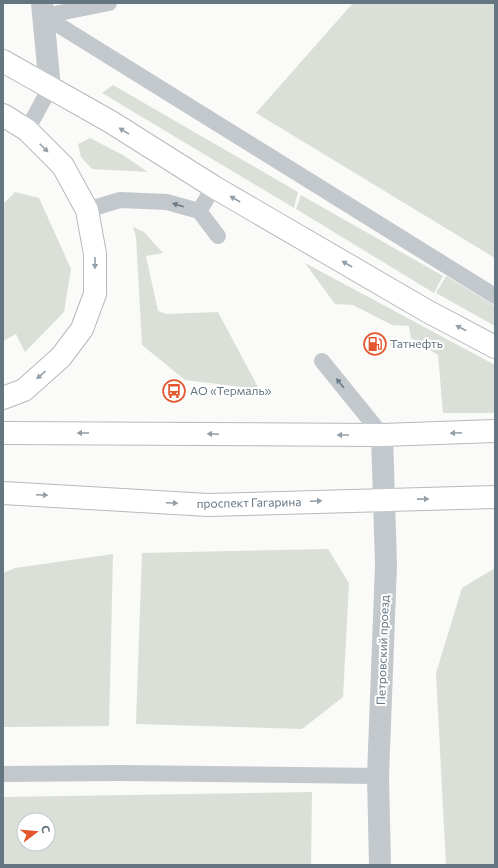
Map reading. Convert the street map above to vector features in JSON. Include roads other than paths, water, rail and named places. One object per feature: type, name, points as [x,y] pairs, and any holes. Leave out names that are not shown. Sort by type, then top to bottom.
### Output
[{"type":"main road","points":[[3,61],[111,122],[214,187],[427,310],[495,347]]},
{"type":"main road","points":[[3,115],[26,130],[63,166],[87,210],[95,254],[94,294],[82,329],[55,362],[24,390],[3,398]]},
{"type":"main road","points":[[3,432],[382,436],[495,431]]},
{"type":"main road","name":"проспект Гагарина","points":[[3,493],[208,504],[495,497]]},
{"type":"street","points":[[43,10],[50,88]]},
{"type":"street","name":"Петровский проезд","points":[[380,865],[378,776],[386,565],[382,436]]},
{"type":"lane","points":[[43,10],[109,3]]},
{"type":"lane","points":[[43,10],[495,296]]},
{"type":"lane","points":[[26,130],[50,88]]},
{"type":"lane","points":[[199,211],[214,187]]},
{"type":"lane","points":[[87,210],[120,200],[167,202],[199,211],[218,236]]},
{"type":"lane","points":[[322,361],[382,436]]},
{"type":"lane","points":[[3,774],[119,773],[378,776]]},
{"type":"place","name":"Татнефть","points":[[375,344]]},
{"type":"place","name":"АО «Термаль»","points":[[174,391]]}]
